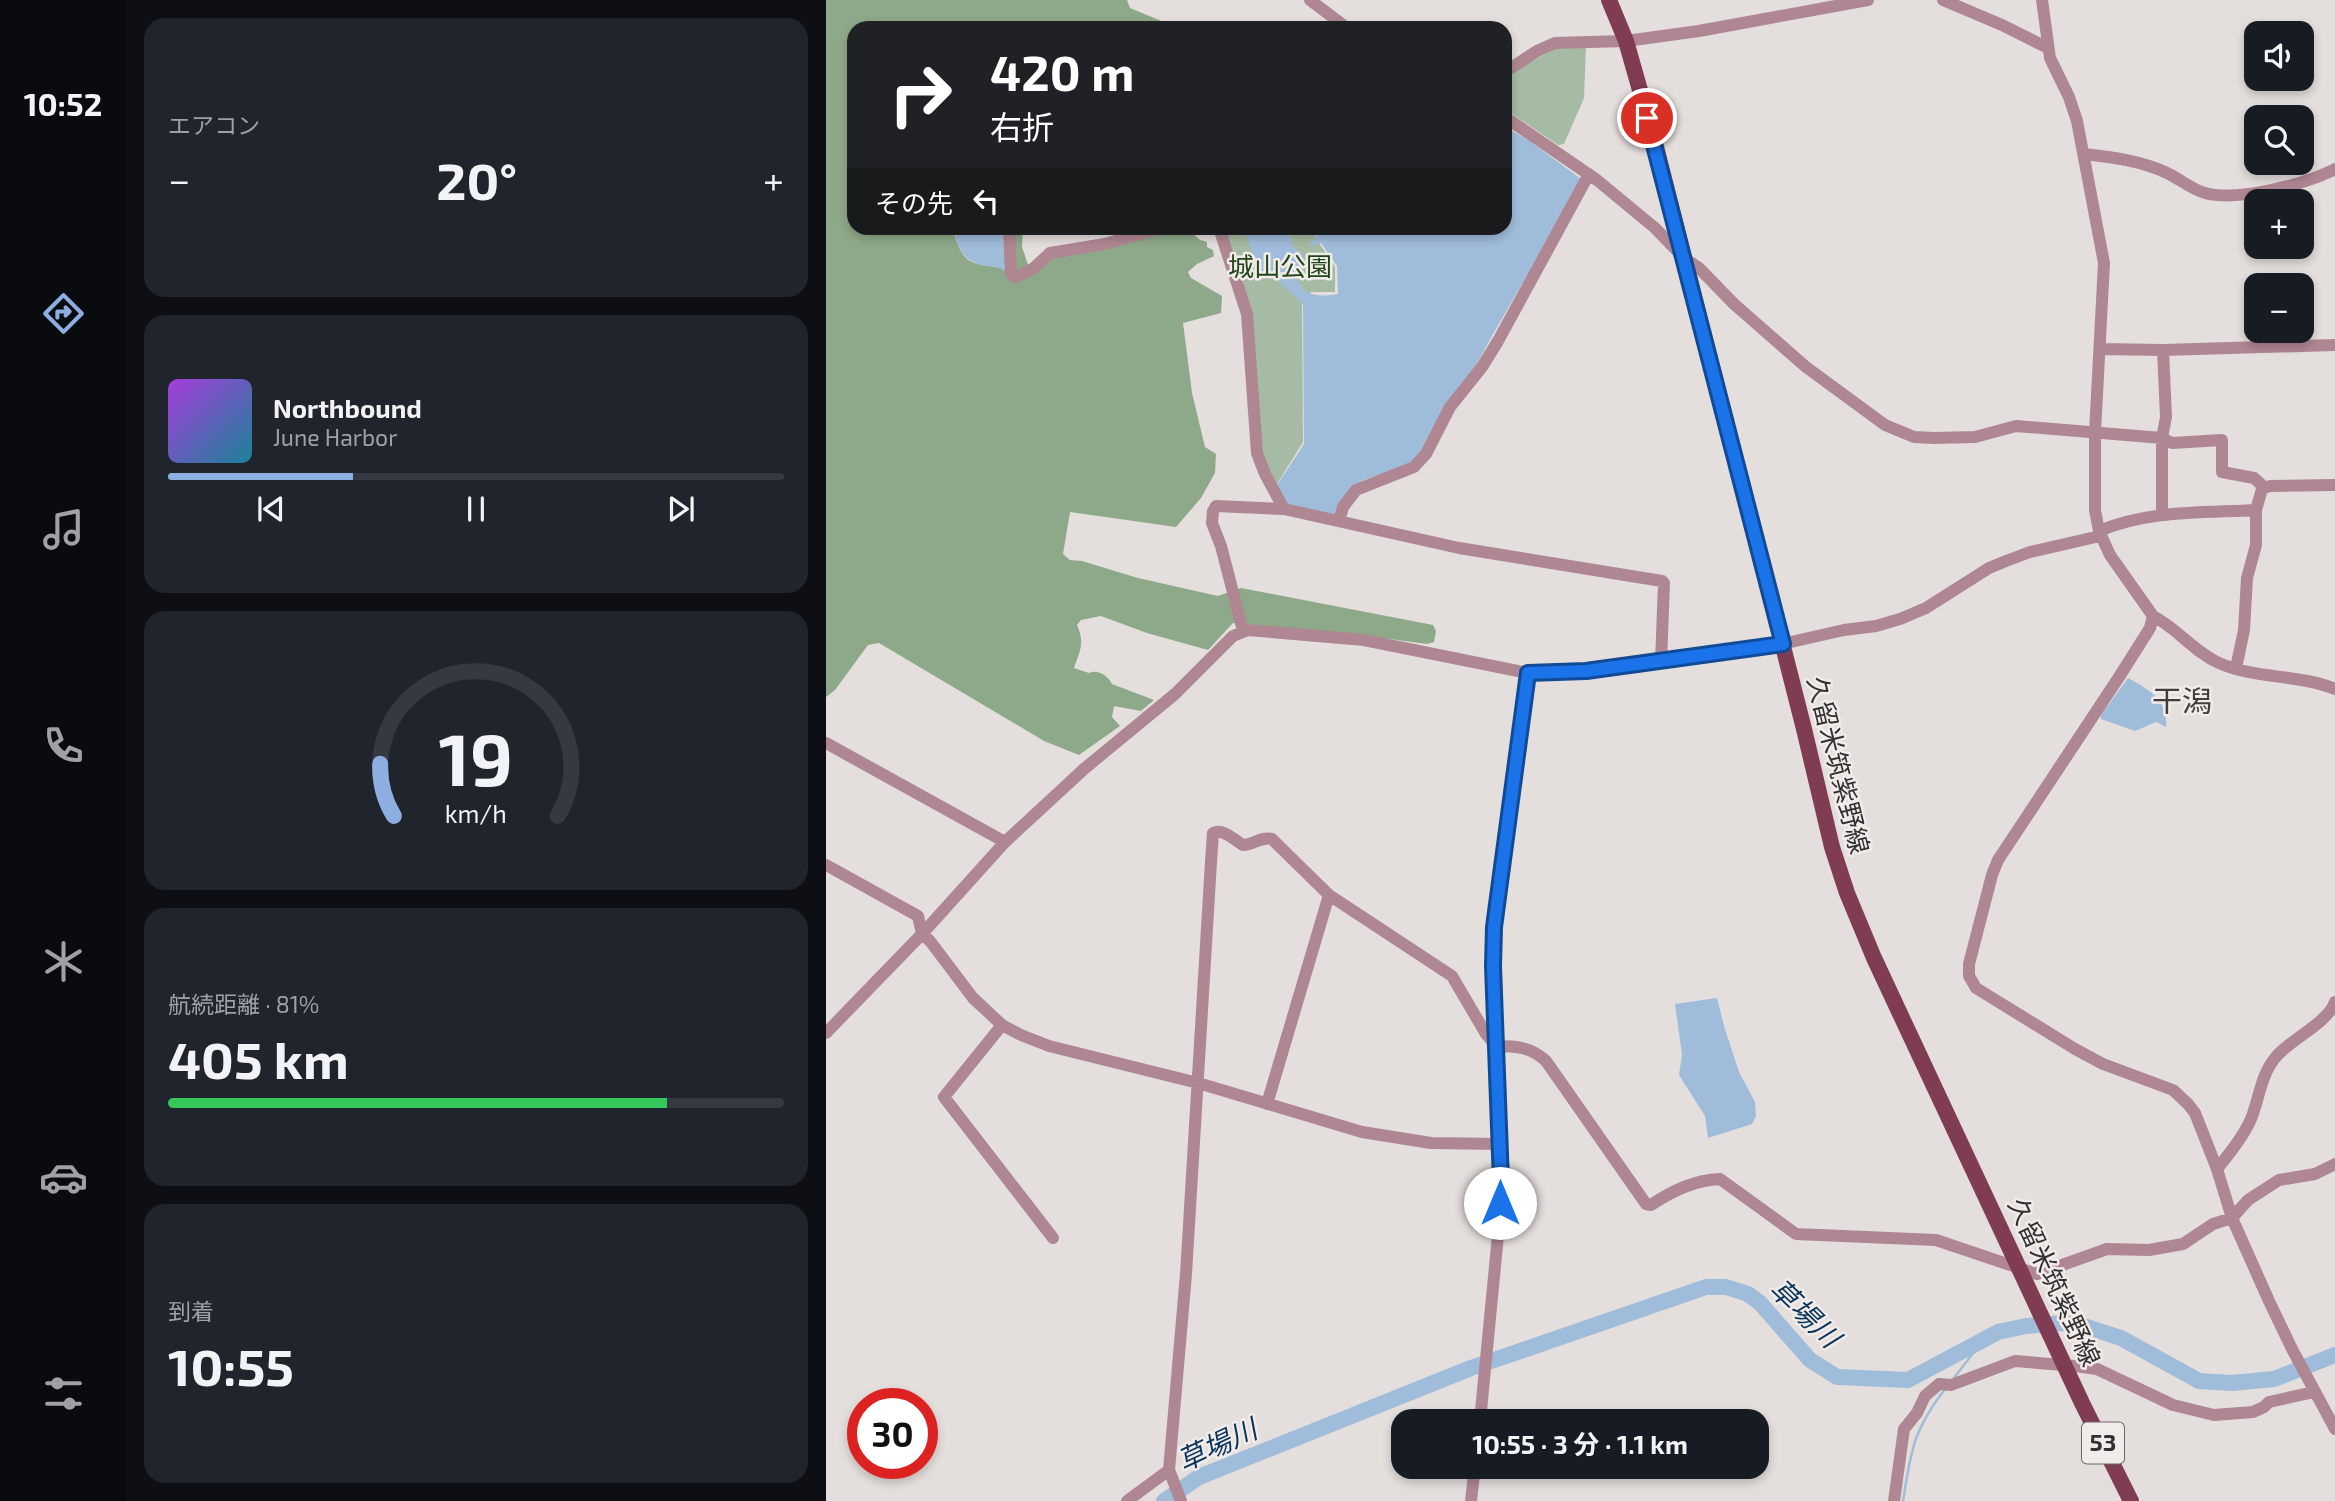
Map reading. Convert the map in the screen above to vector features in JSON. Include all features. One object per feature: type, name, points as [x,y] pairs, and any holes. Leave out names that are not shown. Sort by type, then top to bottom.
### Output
[{"type":"main road","name":"久留米筑紫野線","points":[[1609,0],[1626,41],[1684,258],[1832,847],[1847,893],[1874,958],[2082,1403],[2131,1501]]},
{"type":"street","points":[[1310,0],[1338,21]]},
{"type":"street","points":[[1512,67],[1555,43],[1626,41],[1699,31],[1868,0]]},
{"type":"street","points":[[1943,0],[2048,48]]},
{"type":"street","points":[[2042,0],[2048,48],[2070,97],[2084,154],[2104,263],[2095,432],[2095,510],[2100,533],[2110,555],[2153,616],[2200,651],[2220,663],[2236,668],[2301,679],[2335,689]]},
{"type":"street","points":[[1512,122],[1589,174],[1655,228],[1684,258],[1699,268],[1734,304],[1806,367],[1871,416],[1900,433],[1914,437],[1975,437],[2016,426],[2162,438],[2172,443],[2222,440],[2222,472],[2254,478],[2264,487],[2335,485]]},
{"type":"street","points":[[2084,154],[2145,165],[2166,172],[2203,193],[2218,195],[2257,192],[2335,169]]},
{"type":"street","points":[[1339,521],[1343,507],[1356,490],[1414,467],[1426,454],[1450,407],[1482,367],[1498,341],[1589,174]]},
{"type":"street","points":[[1009,235],[1011,274],[1016,277],[1034,268],[1050,253],[1105,244],[1136,235]]},
{"type":"street","points":[[1221,235],[1247,314],[1257,453],[1284,509]]},
{"type":"street","points":[[2101,349],[2335,345]]},
{"type":"street","points":[[2162,514],[2162,438],[2166,417],[2163,350]]},
{"type":"street","points":[[2236,668],[2244,630],[2247,578],[2256,545],[2256,510],[2264,487]]},
{"type":"street","points":[[1243,631],[1212,523],[1216,506],[1284,509],[1459,548],[1662,581],[1661,662]]},
{"type":"street","points":[[826,1033],[922,934],[1005,842],[1084,769],[1175,694],[1233,636],[1243,631],[1364,640],[1528,673],[1586,671],[1783,644],[1876,626],[1926,608],[1998,564],[2030,552],[2100,533],[2119,523],[2162,514],[2256,510]]},
{"type":"street","points":[[2153,616],[2150,628],[2119,677],[1998,860],[1969,964],[1969,976],[1976,988],[2075,1049],[2103,1064],[2173,1090],[2195,1113],[2217,1169],[2232,1218],[2293,1352],[2335,1429]]},
{"type":"street","points":[[1481,1409],[1501,1181],[1494,927],[1528,673]]},
{"type":"street","points":[[826,743],[1005,842]]},
{"type":"street","points":[[1181,1501],[1169,1470],[1186,1275],[1213,833],[1221,831],[1243,845],[1253,844],[1263,838],[1272,839],[1329,895],[1452,976],[1496,1046],[1524,1047],[1546,1061],[1646,1204],[1651,1205],[1675,1190],[1720,1179],[1796,1234],[1936,1241],[2037,1274],[2107,1249],[2149,1250],[2183,1244],[2213,1224],[2232,1218],[2248,1200],[2279,1180],[2315,1174],[2335,1164]]},
{"type":"street","points":[[826,865],[918,916],[922,934],[973,998],[1002,1025],[1021,1035],[1049,1046],[1198,1083],[1362,1132],[1431,1143],[1499,1144]]},
{"type":"street","points":[[1266,1104],[1329,895]]},
{"type":"street","points":[[2217,1169],[2250,1121],[2265,1074],[2274,1059],[2329,1012],[2335,1002]]},
{"type":"street","points":[[1002,1025],[944,1097],[1053,1238]]},
{"type":"street","points":[[1894,1501],[1904,1429],[1917,1413],[1925,1396],[1939,1384],[1951,1385],[2000,1365],[2015,1361],[2097,1369],[2173,1405],[2214,1415],[2253,1412],[2269,1402],[2313,1389]]},
{"type":"street","points":[[1127,1501],[1169,1470]]},
{"type":"street","points":[[1471,1501],[1474,1479]]},
{"type":"green space","points":[[826,0],[1127,0],[1130,8],[1161,21],[847,21],[847,235],[955,235],[968,260],[1002,268],[1004,235],[1023,235],[1022,247],[1031,273],[1052,257],[1139,235],[1194,235],[1207,242],[1207,247],[1213,250],[1214,256],[1188,272],[1191,278],[1222,296],[1221,313],[1183,323],[1192,393],[1205,447],[1216,454],[1215,473],[1201,498],[1176,527],[1070,512],[1063,554],[1070,560],[1218,596],[1241,588],[1433,625],[1436,631],[1434,642],[1427,644],[1233,623],[1208,650],[1147,633],[1101,616],[1081,620],[1077,625],[1081,646],[1074,668],[1099,673],[1112,684],[1154,700],[1141,711],[1114,706],[1112,717],[1120,726],[1079,755],[1044,741],[879,643],[868,645],[835,690],[826,697]]},
{"type":"green space","points":[[1560,47],[1586,47],[1584,98],[1564,144],[1558,145],[1512,114],[1512,76]]},
{"type":"green space","name":"城山公園","points":[[1224,235],[1315,235],[1335,267],[1335,292],[1311,292],[1302,304],[1303,442],[1277,484],[1261,458],[1252,354]]},
{"type":"water","points":[[1512,131],[1581,179],[1468,380],[1423,450],[1400,468],[1363,481],[1352,488],[1342,500],[1335,517],[1288,506],[1277,485],[1304,444],[1303,304],[1277,280],[1261,277],[1247,237],[1289,235],[1294,248],[1303,255],[1296,270],[1304,290],[1316,295],[1338,294],[1337,266],[1321,243],[1311,246],[1310,241],[1316,239],[1315,235],[1512,235]]},
{"type":"water","points":[[955,235],[1005,235],[1008,273],[972,261],[960,248]]},
{"type":"water","points":[[2128,678],[2150,692],[2161,703],[2166,727],[2156,722],[2135,731],[2101,719],[2101,715]]},
{"type":"water","points":[[1717,998],[1739,1072],[1755,1102],[1756,1116],[1752,1124],[1708,1138],[1705,1116],[1679,1075],[1682,1055],[1675,1004]]},
{"type":"waterway","name":"草場川","points":[[1164,1501],[1199,1477],[1471,1368],[1706,1287],[1726,1287],[1748,1294],[1760,1303],[1810,1360],[1837,1377],[1908,1380],[1998,1332],[2026,1326],[2063,1323],[2084,1326],[2121,1338],[2199,1381],[2232,1383],[2274,1379],[2335,1355]]},
{"type":"waterway","points":[[1954,1378],[1983,1340]]},
{"type":"waterway","points":[[1903,1501],[1915,1442],[1926,1417],[1945,1389]]},
{"type":"district","name":"干潟","points":[[2182,702]]},
{"type":"route","points":[[1500,1203],[1494,927],[1528,673],[1586,671],[1783,644],[1647,118]]}]
